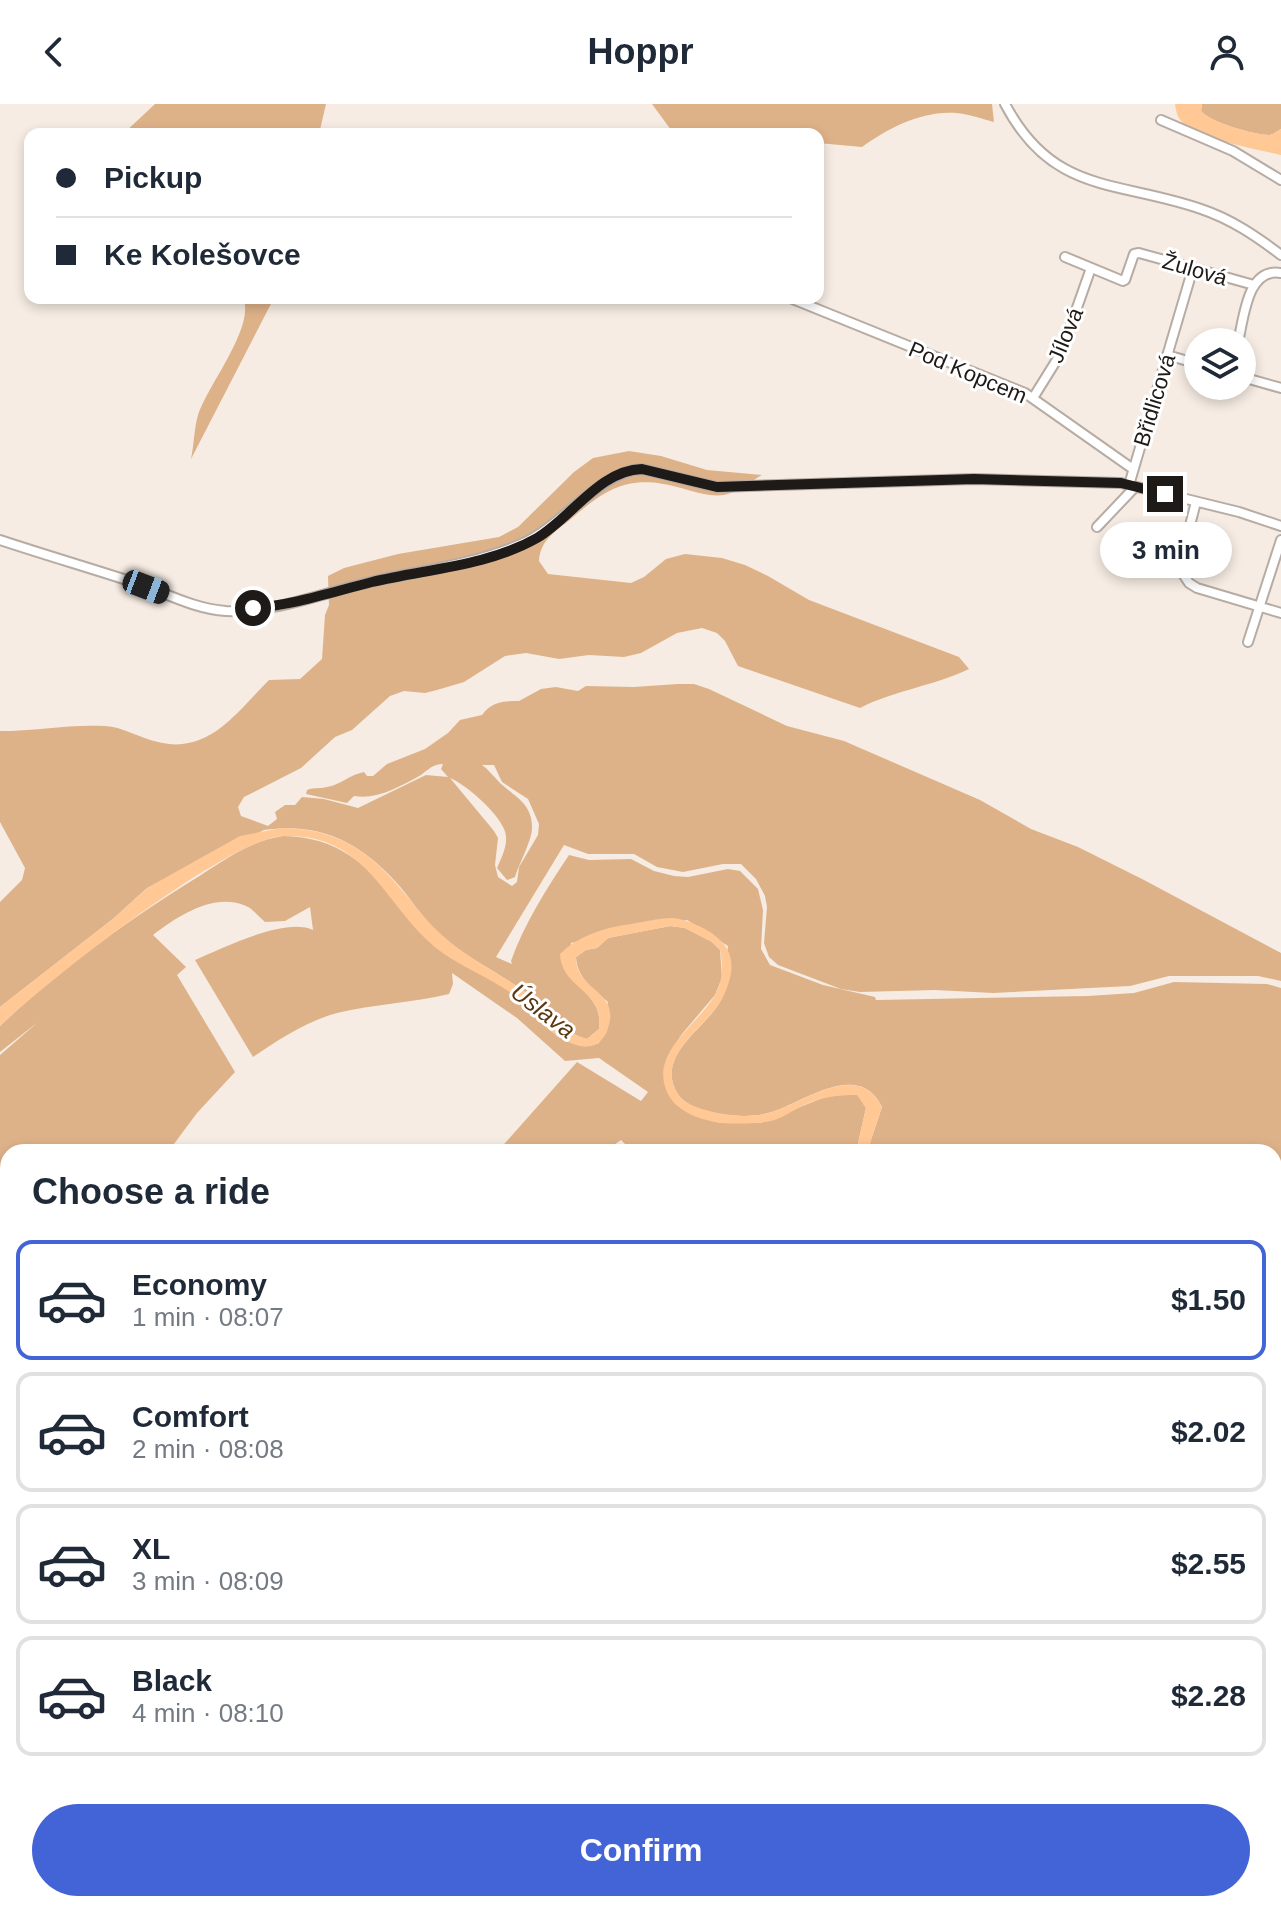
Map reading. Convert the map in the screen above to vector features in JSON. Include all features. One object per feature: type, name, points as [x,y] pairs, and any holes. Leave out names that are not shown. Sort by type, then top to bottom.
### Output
[{"type":"street","points":[[1005,104],[1018,129],[1036,150],[1057,166],[1085,178],[1203,210],[1240,226],[1281,255]]},
{"type":"street","points":[[1161,120],[1233,151],[1281,180]]},
{"type":"street","name":"Žulová","points":[[1065,257],[1123,281],[1134,254],[1139,253],[1254,285]]},
{"type":"street","name":"Jílová","points":[[1033,398],[1061,353],[1091,268]]},
{"type":"street","name":"Břidlicová","points":[[1128,485],[1193,268]]},
{"type":"street","points":[[1242,328],[1254,285],[1265,274],[1281,273]]},
{"type":"street","name":"Pod Kopcem","points":[[805,304],[1033,398],[1133,469]]},
{"type":"street","points":[[1167,355],[1184,360]]},
{"type":"street","points":[[1256,381],[1281,388]]},
{"type":"street","points":[[0,540],[189,604],[226,611],[280,606],[375,581],[496,555],[537,538],[613,476],[642,469],[717,487],[974,479],[1128,485],[1281,526]]},
{"type":"street","points":[[1097,527],[1128,485]]},
{"type":"street","points":[[1196,502],[1179,568],[1182,575],[1197,588],[1281,613]]},
{"type":"street","points":[[1248,642],[1281,540]]},
{"type":"shaded area","points":[[155,104],[326,104],[320,128],[129,128]]},
{"type":"shaded area","points":[[652,104],[992,104],[994,122],[961,114],[931,114],[894,127],[862,147],[824,144],[824,128],[670,128]]},
{"type":"shaded area","points":[[1202,104],[1281,104],[1281,129],[1269,135],[1233,127],[1206,115],[1201,111]]},
{"type":"shaded area","points":[[244,304],[271,304],[191,459],[198,415],[237,340]]},
{"type":"shaded area","points":[[629,451],[661,456],[707,470],[762,475],[724,495],[708,495],[648,482],[609,491],[555,532],[542,547],[539,561],[548,574],[631,583],[644,577],[666,559],[685,554],[722,558],[768,576],[809,600],[959,657],[969,669],[860,708],[738,666],[725,641],[717,633],[702,628],[677,633],[641,653],[624,657],[589,655],[559,659],[526,653],[505,656],[464,682],[425,693],[404,691],[390,696],[352,730],[335,737],[301,768],[244,797],[238,807],[241,816],[268,826],[277,819],[275,812],[285,805],[295,805],[302,797],[358,808],[426,775],[448,777],[441,769],[443,764],[436,765],[397,788],[371,796],[354,796],[347,803],[306,794],[307,790],[332,786],[359,773],[373,776],[387,764],[425,749],[460,720],[482,715],[499,703],[519,701],[541,689],[556,687],[578,691],[586,686],[694,684],[787,726],[844,741],[980,800],[1031,829],[1078,847],[1144,880],[1281,953],[1281,981],[1258,976],[1169,976],[1130,986],[993,993],[935,990],[860,992],[841,989],[778,965],[769,957],[764,943],[765,896],[756,879],[741,864],[723,864],[683,872],[657,867],[634,854],[588,854],[564,845],[496,957],[512,964],[529,920],[569,855],[589,860],[631,859],[654,871],[674,876],[688,877],[728,869],[740,871],[758,889],[763,910],[761,949],[770,965],[823,985],[875,997],[876,1000],[1088,996],[1134,993],[1174,982],[1267,984],[1281,988],[1281,1144],[870,1144],[882,1107],[871,1093],[858,1086],[844,1085],[761,1115],[714,1113],[680,1097],[672,1079],[673,1066],[686,1042],[721,1000],[728,946],[687,920],[571,943],[567,974],[591,998],[598,1012],[599,1029],[587,1039],[571,1032],[534,998],[438,933],[395,881],[367,855],[336,838],[302,829],[264,830],[147,888],[114,918],[0,1007],[0,902],[22,880],[25,868],[0,822],[0,731],[105,726],[158,742],[176,744],[207,737],[233,717],[269,680],[300,679],[322,659],[325,615],[329,605],[328,576],[344,568],[398,554],[499,537],[518,527],[574,472],[593,458]],"holes":[[[482,765],[494,765],[502,782],[528,799],[539,824],[538,835],[519,867],[517,882],[512,886],[498,877],[495,865],[498,838],[494,831],[450,778],[475,795],[500,821],[506,841],[497,868],[507,880],[515,877],[529,840],[532,820],[522,802]]]},
{"type":"shaded area","points":[[283,836],[302,838],[320,841],[349,855],[375,877],[419,931],[436,946],[509,991],[557,1034],[579,1045],[599,1043],[608,1002],[583,977],[576,957],[586,950],[597,948],[608,938],[670,926],[685,928],[712,942],[720,950],[722,978],[715,995],[670,1052],[667,1092],[695,1116],[721,1123],[760,1123],[830,1095],[858,1095],[866,1108],[858,1144],[625,1144],[621,1140],[615,1144],[504,1144],[577,1062],[641,1101],[648,1092],[599,1058],[565,1061],[517,1018],[452,973],[453,984],[449,994],[326,1016],[253,1057],[195,960],[271,931],[301,927],[313,930],[310,907],[285,921],[265,922],[249,907],[221,902],[197,908],[153,935],[186,967],[177,975],[235,1072],[197,1113],[174,1144],[0,1144],[0,1055],[38,1022],[0,1052],[0,1026],[97,945],[220,862],[260,842]]},
{"type":"water","points":[[1175,104],[1202,104],[1201,111],[1213,119],[1254,133],[1269,135],[1281,129],[1281,155],[1228,143],[1189,128],[1178,116]]},
{"type":"water","name":"Úslava","points":[[282,828],[302,829],[337,838],[352,846],[380,867],[454,945],[534,998],[571,1032],[587,1039],[599,1029],[596,1006],[567,975],[560,954],[581,938],[615,927],[673,918],[701,927],[726,947],[732,965],[731,974],[716,1008],[678,1054],[672,1080],[678,1094],[700,1108],[747,1116],[769,1113],[828,1089],[844,1085],[859,1086],[872,1093],[882,1107],[870,1144],[858,1144],[866,1108],[857,1095],[817,1100],[771,1121],[740,1124],[700,1118],[673,1102],[664,1080],[664,1066],[678,1039],[717,991],[722,966],[720,950],[712,942],[685,928],[670,926],[608,938],[597,948],[586,950],[576,957],[582,977],[603,998],[610,1015],[607,1032],[600,1041],[594,1045],[578,1046],[553,1033],[504,988],[434,946],[408,920],[366,868],[350,855],[331,844],[310,838],[284,836],[257,843],[222,860],[181,885],[95,947],[0,1026],[0,1007],[114,918],[147,888],[240,836]]},
{"type":"route","points":[[253,608],[280,606],[375,581],[496,555],[537,538],[613,476],[630,470],[642,469],[717,487],[974,479],[1121,483],[1165,494]]}]
